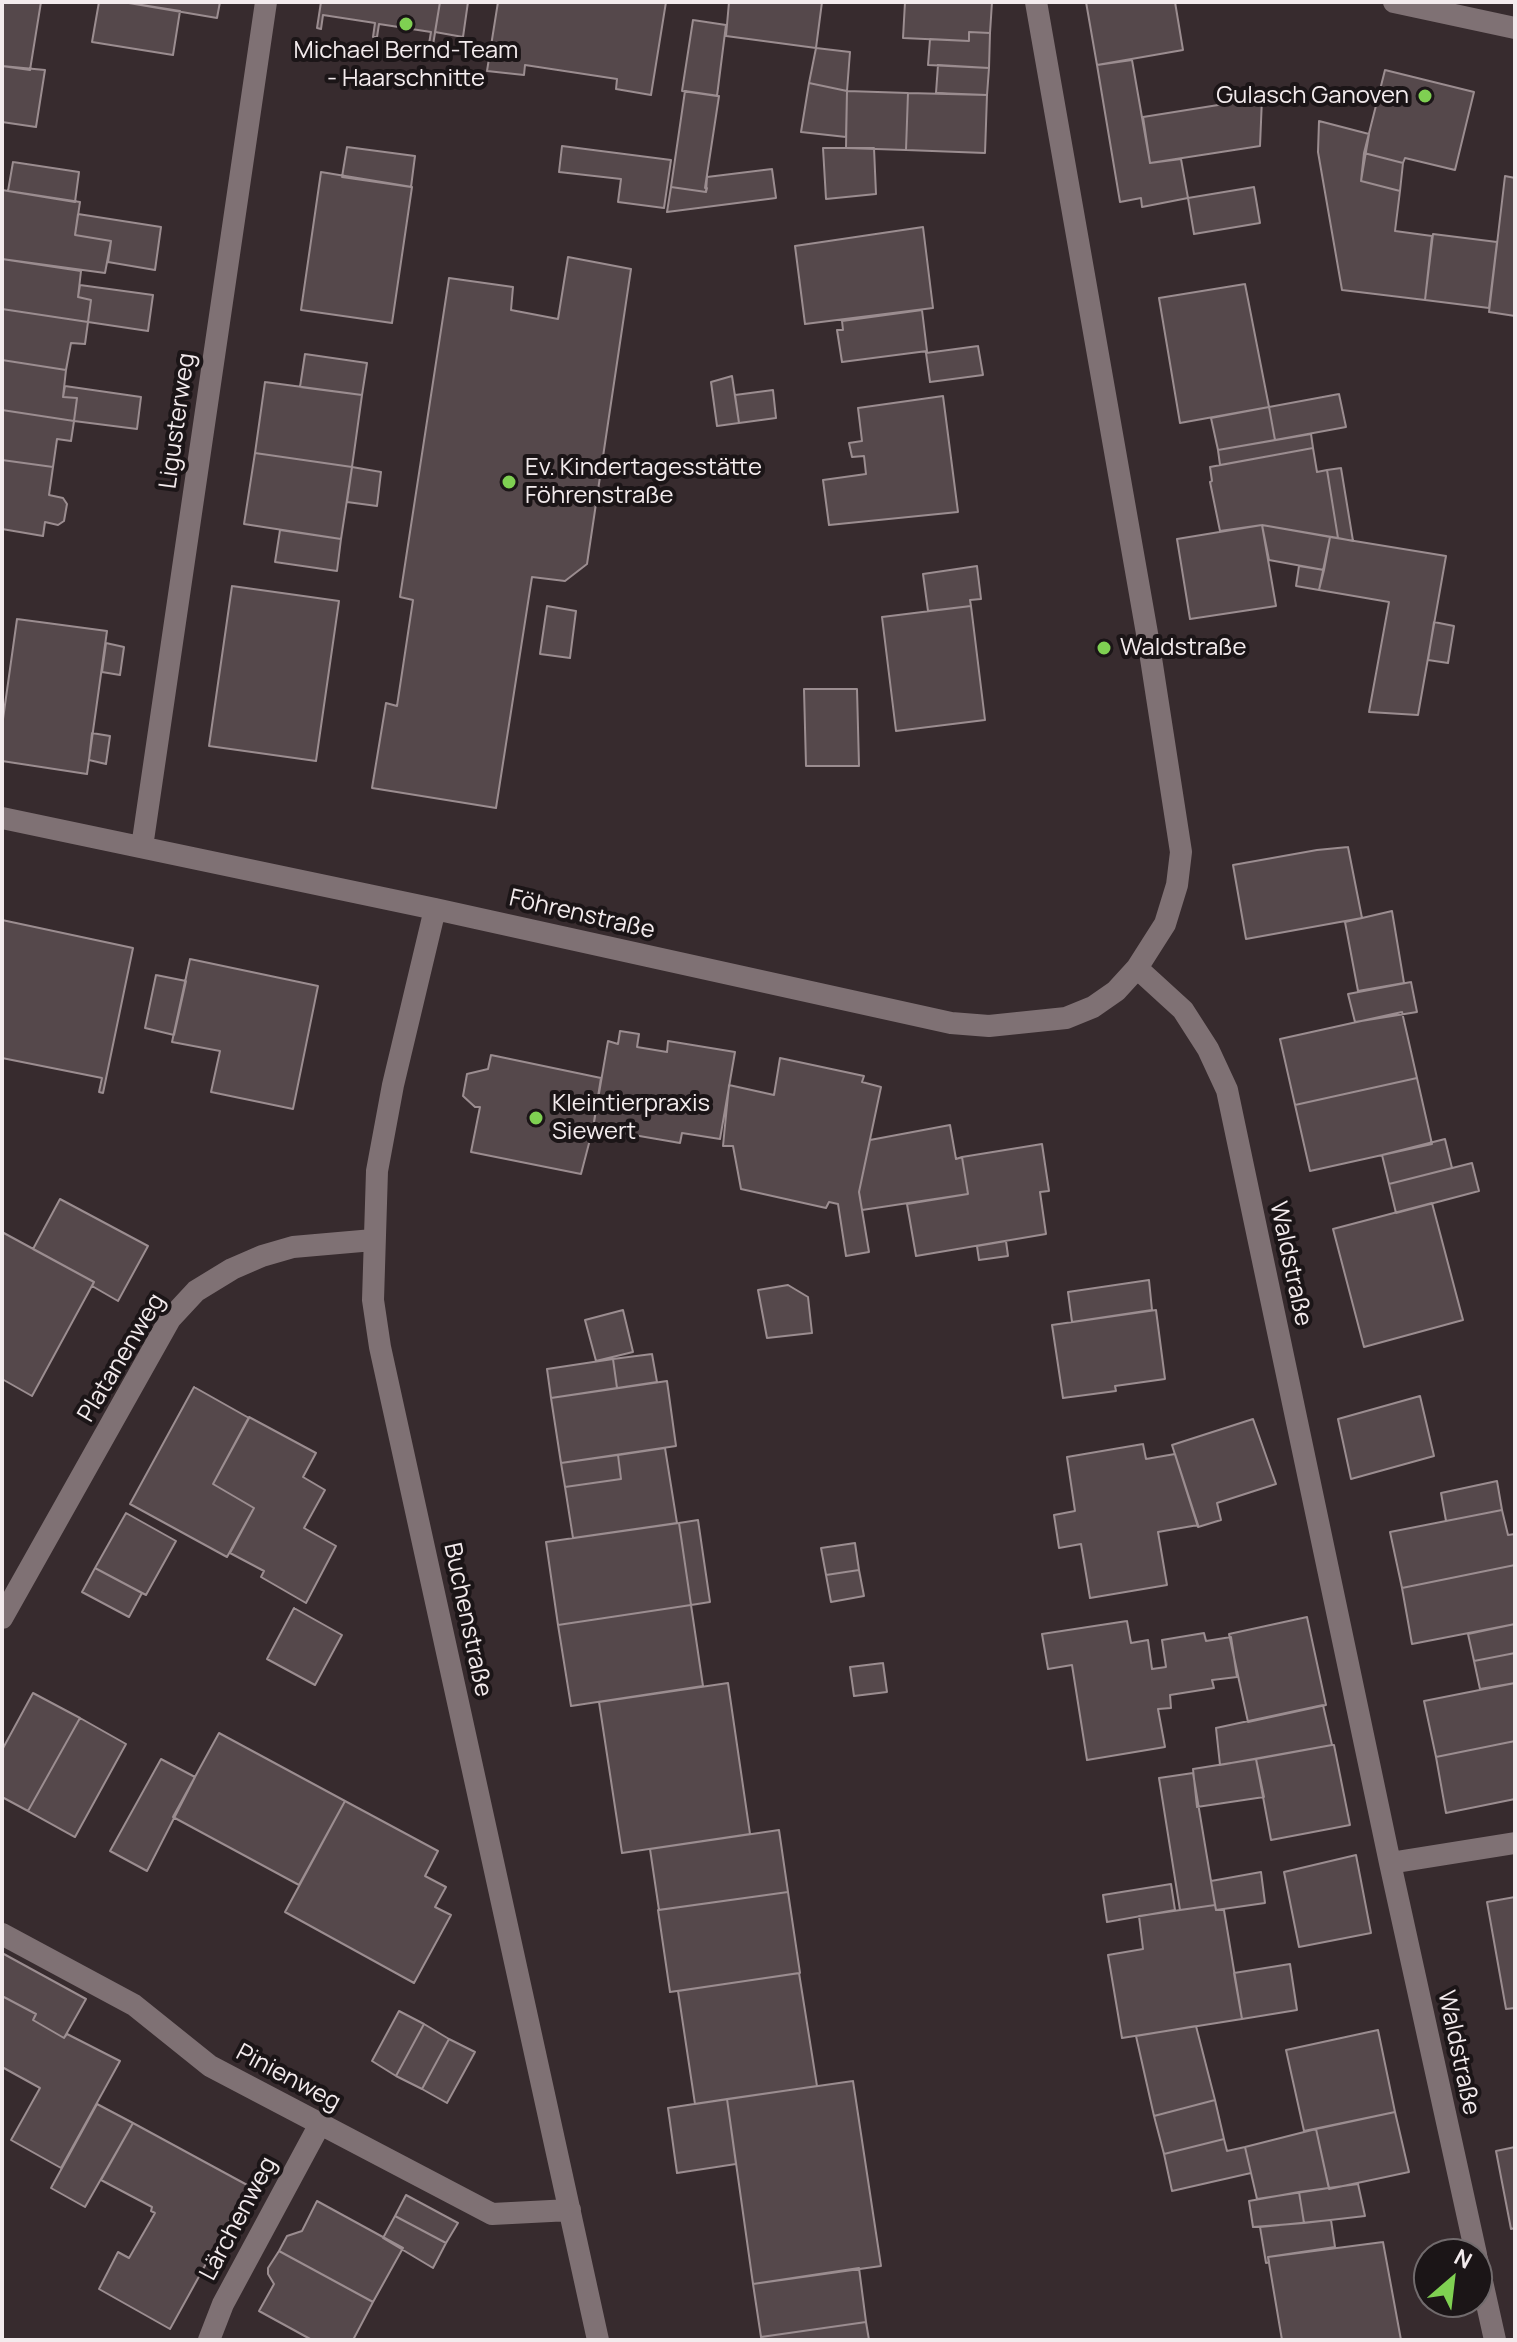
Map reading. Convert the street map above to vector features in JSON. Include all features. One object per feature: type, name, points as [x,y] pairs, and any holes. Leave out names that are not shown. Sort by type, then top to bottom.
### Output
[{"type":"street","name":"Ligusterweg","points":[[142,847],[266,2]]},
{"type":"street","points":[[1036,2],[1148,639],[1181,852],[1177,885],[1165,924],[1137,968]]},
{"type":"street","points":[[1394,2],[1515,28]]},
{"type":"street","name":"Föhrenstraße","points":[[2,818],[435,909],[951,1023],[989,1026],[1066,1018],[1093,1007],[1116,991],[1137,968]]},
{"type":"street","name":"Buchenstraße","points":[[435,909],[390,1099],[377,1171],[373,1300],[380,1347],[598,2340]]},
{"type":"street","name":"Waldstraße","points":[[1137,968],[1183,1010],[1208,1049],[1227,1090],[1472,2238]]},
{"type":"street","name":"Platanenweg","points":[[2,1618],[170,1319],[196,1291],[232,1269],[272,1253],[293,1247],[373,1240]]},
{"type":"street","points":[[1390,1863],[1515,1843]]},
{"type":"street","name":"Pinienweg","points":[[2,1934],[134,2005],[210,2066],[492,2214],[570,2210]]},
{"type":"street","name":"Lärchenweg","points":[[209,2340],[223,2304],[320,2124]]},
{"type":"street","name":"Waldstraße","points":[[1490,2318],[1495,2340]]},
{"type":"building","points":[[2,2],[41,2],[30,70],[2,66]]},
{"type":"building","points":[[99,2],[123,2],[180,11],[173,55],[92,42]]},
{"type":"building","points":[[123,2],[220,2],[217,18]]},
{"type":"building","name":"Michael Bernd-Team - Haarschnitte","points":[[321,2],[440,2],[433,45],[429,44],[431,32],[379,24],[377,37],[373,37],[375,23],[323,15],[321,29],[317,28]]},
{"type":"building","points":[[440,2],[468,2],[463,37],[435,32]]},
{"type":"building","points":[[498,2],[666,2],[651,95],[616,89],[617,79],[525,65],[524,75],[487,71]]},
{"type":"building","points":[[729,2],[822,2],[816,48],[726,36]]},
{"type":"building","points":[[905,2],[992,2],[990,33],[969,32],[969,41],[903,38]]},
{"type":"building","points":[[1086,2],[1175,2],[1183,50],[1097,65]]},
{"type":"building","points":[[693,20],[726,25],[717,96],[682,91]]},
{"type":"building","points":[[969,32],[990,33],[989,68],[928,65],[930,39],[969,41]]},
{"type":"building","points":[[816,48],[850,52],[847,91],[809,83]]},
{"type":"building","points":[[1132,60],[1150,163],[1181,159],[1188,198],[1142,207],[1141,198],[1120,202],[1097,65]]},
{"type":"building","points":[[938,65],[989,68],[987,95],[936,93]]},
{"type":"building","points":[[2,66],[45,70],[36,127],[2,122]]},
{"type":"building","points":[[1385,70],[1474,92],[1455,170],[1405,158],[1403,163],[1364,153]]},
{"type":"building","points":[[809,83],[847,91],[846,137],[801,132]]},
{"type":"building","points":[[685,91],[719,96],[706,192],[671,187]]},
{"type":"building","points":[[847,91],[908,93],[906,150],[846,148]]},
{"type":"building","points":[[908,93],[987,95],[985,153],[906,150]]},
{"type":"building","points":[[1262,98],[1260,146],[1150,163],[1143,117]]},
{"type":"building","points":[[1319,121],[1369,134],[1361,181],[1400,191],[1395,231],[1432,236],[1425,300],[1342,290],[1318,152]]},
{"type":"building","points":[[562,146],[671,160],[664,208],[618,202],[621,179],[559,172]]},
{"type":"building","points":[[347,147],[415,156],[411,187],[342,177]]},
{"type":"building","points":[[823,148],[874,148],[876,194],[826,199]]},
{"type":"building","points":[[1364,153],[1403,163],[1400,191],[1361,181]]},
{"type":"building","points":[[13,162],[79,172],[75,202],[8,191]]},
{"type":"building","points":[[772,169],[776,198],[667,212],[671,187],[706,192],[707,177]]},
{"type":"building","points":[[321,172],[412,187],[392,323],[301,310]]},
{"type":"building","points":[[1505,176],[1515,178],[1515,316],[1489,312]]},
{"type":"building","points":[[1254,187],[1260,223],[1194,234],[1188,198]]},
{"type":"building","points":[[2,190],[80,202],[75,235],[111,241],[105,273],[2,259]]},
{"type":"building","points":[[78,214],[161,227],[155,270],[108,262],[111,241],[75,235]]},
{"type":"building","points":[[923,227],[933,308],[805,324],[795,246]]},
{"type":"building","points":[[1433,234],[1497,242],[1489,308],[1425,300]]},
{"type":"building","points":[[568,257],[631,269],[587,564],[565,581],[532,577],[496,808],[372,788],[386,703],[397,706],[413,600],[400,597],[449,278],[513,287],[511,310],[558,319]]},
{"type":"building","points":[[2,259],[81,271],[78,297],[91,300],[88,322],[2,309]]},
{"type":"building","points":[[1245,284],[1269,407],[1180,423],[1159,298]]},
{"type":"building","points":[[80,285],[153,295],[148,331],[88,322],[91,300],[78,297]]},
{"type":"building","points":[[2,309],[88,322],[85,344],[71,343],[66,370],[2,360]]},
{"type":"building","points":[[922,310],[927,351],[842,362],[837,330],[843,330],[842,321]]},
{"type":"building","points":[[978,346],[983,375],[930,382],[926,353]]},
{"type":"building","points":[[305,354],[367,363],[362,395],[300,387]]},
{"type":"building","points":[[2,360],[66,370],[63,397],[77,398],[74,421],[2,410]]},
{"type":"building","points":[[732,376],[739,423],[717,426],[711,382]]},
{"type":"building","points":[[265,382],[362,395],[352,467],[255,453]]},
{"type":"building","points":[[65,386],[141,397],[137,429],[74,421],[77,398],[63,397]]},
{"type":"building","points":[[773,390],[776,418],[739,423],[735,395]]},
{"type":"building","points":[[1339,394],[1346,427],[1275,440],[1269,407]]},
{"type":"building","points":[[943,396],[958,512],[829,525],[823,480],[866,474],[864,456],[852,457],[849,443],[862,441],[858,408]]},
{"type":"building","points":[[1269,407],[1275,440],[1218,450],[1211,418]]},
{"type":"building","points":[[2,410],[74,421],[71,441],[57,439],[53,467],[2,460]]},
{"type":"building","points":[[1311,434],[1313,448],[1220,465],[1218,450]]},
{"type":"building","points":[[1313,448],[1317,472],[1327,470],[1338,538],[1262,525],[1220,531],[1210,467]]},
{"type":"building","points":[[255,453],[352,467],[341,539],[244,524]]},
{"type":"building","points":[[2,460],[53,467],[49,495],[63,498],[67,504],[64,521],[58,525],[45,522],[43,536],[2,529]]},
{"type":"building","points":[[352,467],[381,472],[377,506],[347,502]]},
{"type":"building","points":[[1341,468],[1353,541],[1338,538],[1327,470]]},
{"type":"building","points":[[1262,525],[1276,606],[1190,619],[1177,539]]},
{"type":"building","points":[[1262,525],[1330,537],[1324,570],[1269,560]]},
{"type":"building","points":[[280,530],[341,539],[337,571],[275,562]]},
{"type":"building","points":[[1330,537],[1446,556],[1418,715],[1369,712],[1389,602],[1319,590]]},
{"type":"building","points":[[977,566],[981,599],[970,600],[971,606],[928,611],[923,574]]},
{"type":"building","points":[[1299,566],[1324,570],[1319,590],[1296,586]]},
{"type":"building","points":[[232,586],[339,601],[316,761],[209,746]]},
{"type":"building","points":[[547,606],[576,611],[570,658],[540,654]]},
{"type":"building","points":[[971,606],[985,720],[896,731],[882,617]]},
{"type":"building","points":[[17,619],[107,631],[87,774],[2,761],[2,726]]},
{"type":"building","points":[[1434,622],[1454,626],[1448,663],[1428,660]]},
{"type":"building","points":[[106,643],[124,647],[120,675],[102,672]]},
{"type":"building","points":[[804,689],[857,689],[859,766],[806,766]]},
{"type":"building","points":[[92,733],[110,736],[106,764],[89,760]]},
{"type":"building","points":[[1348,847],[1362,918],[1246,939],[1233,865]]},
{"type":"building","points":[[1392,911],[1404,983],[1358,991],[1345,922]]},
{"type":"building","points":[[2,920],[133,948],[103,1093],[99,1092],[102,1078],[2,1058]]},
{"type":"building","points":[[190,959],[318,986],[293,1109],[211,1092],[220,1051],[172,1042]]},
{"type":"building","points":[[156,975],[186,981],[174,1035],[145,1028]]},
{"type":"building","points":[[1411,982],[1417,1012],[1355,1022],[1348,994]]},
{"type":"building","points":[[1402,1012],[1417,1078],[1295,1105],[1280,1039]]},
{"type":"building","points":[[620,1031],[639,1034],[637,1047],[667,1052],[668,1041],[735,1052],[720,1139],[682,1133],[680,1143],[593,1128],[608,1041],[618,1044]]},
{"type":"building","name":"Kleintierpraxis Siewert","points":[[491,1055],[601,1078],[581,1174],[471,1152],[480,1107],[475,1107],[463,1096],[467,1074],[488,1069]]},
{"type":"building","points":[[780,1058],[864,1076],[862,1082],[881,1087],[859,1192],[869,1252],[846,1256],[838,1204],[829,1202],[826,1208],[741,1189],[733,1146],[723,1146],[729,1085],[774,1095]]},
{"type":"building","points":[[1417,1078],[1432,1144],[1310,1171],[1295,1105]]},
{"type":"building","points":[[950,1125],[956,1159],[962,1157],[968,1194],[862,1210],[859,1192],[870,1140]]},
{"type":"building","points":[[1445,1139],[1452,1168],[1389,1184],[1382,1155]]},
{"type":"building","points":[[1042,1144],[1049,1191],[1040,1192],[1046,1234],[916,1256],[907,1204],[968,1194],[962,1157]]},
{"type":"building","points":[[1472,1163],[1479,1191],[1396,1213],[1389,1184]]},
{"type":"building","points":[[60,1199],[148,1246],[118,1301],[92,1286],[94,1282],[33,1249]]},
{"type":"building","points":[[1432,1203],[1463,1320],[1364,1347],[1333,1229]]},
{"type":"building","points":[[2,1232],[94,1282],[32,1396],[2,1379]]},
{"type":"building","points":[[1006,1241],[1008,1256],[979,1260],[977,1246]]},
{"type":"building","points":[[1149,1280],[1152,1310],[1072,1322],[1068,1292]]},
{"type":"building","points":[[788,1285],[808,1297],[812,1333],[767,1338],[758,1290]]},
{"type":"building","points":[[623,1310],[633,1352],[596,1361],[585,1320]]},
{"type":"building","points":[[1156,1310],[1165,1379],[1115,1386],[1116,1391],[1063,1398],[1052,1325]]},
{"type":"building","points":[[652,1354],[657,1382],[617,1388],[613,1359]]},
{"type":"building","points":[[613,1359],[617,1388],[551,1398],[547,1369]]},
{"type":"building","points":[[667,1381],[676,1446],[561,1463],[551,1398]]},
{"type":"building","points":[[194,1387],[249,1418],[213,1484],[254,1508],[227,1557],[130,1504]]},
{"type":"building","points":[[1420,1396],[1434,1456],[1351,1479],[1338,1419]]},
{"type":"building","points":[[249,1417],[316,1453],[303,1477],[325,1490],[304,1528],[336,1546],[306,1603],[261,1577],[264,1571],[230,1553],[254,1508],[213,1484]]},
{"type":"building","points":[[1253,1419],[1276,1484],[1217,1503],[1221,1520],[1198,1527],[1172,1445]]},
{"type":"building","points":[[1143,1444],[1146,1459],[1175,1454],[1198,1525],[1158,1532],[1167,1585],[1090,1598],[1081,1544],[1059,1548],[1054,1515],[1075,1511],[1067,1457]]},
{"type":"building","points":[[665,1448],[677,1523],[573,1538],[565,1487],[621,1479],[618,1455]]},
{"type":"building","points":[[618,1455],[621,1479],[565,1487],[561,1463]]},
{"type":"building","points":[[1497,1481],[1502,1510],[1446,1521],[1441,1493]]},
{"type":"building","points":[[1502,1510],[1508,1535],[1515,1534],[1515,1565],[1402,1588],[1390,1532]]},
{"type":"building","points":[[126,1513],[176,1541],[146,1595],[95,1568]]},
{"type":"building","points":[[698,1520],[710,1602],[691,1605],[679,1523]]},
{"type":"building","points":[[679,1523],[691,1605],[558,1625],[546,1542]]},
{"type":"building","points":[[855,1543],[859,1570],[826,1575],[821,1548]]},
{"type":"building","points":[[1515,1565],[1515,1624],[1412,1644],[1402,1588]]},
{"type":"building","points":[[95,1568],[142,1593],[129,1617],[82,1592]]},
{"type":"building","points":[[859,1570],[864,1596],[831,1602],[826,1575]]},
{"type":"building","points":[[691,1605],[703,1686],[571,1706],[558,1625]]},
{"type":"building","points":[[294,1608],[342,1635],[315,1685],[267,1659]]},
{"type":"building","points":[[1307,1617],[1326,1705],[1248,1722],[1229,1634]]},
{"type":"building","points":[[1127,1621],[1131,1643],[1148,1640],[1152,1669],[1166,1667],[1162,1640],[1204,1633],[1206,1641],[1231,1637],[1237,1677],[1212,1680],[1214,1688],[1170,1695],[1171,1708],[1158,1709],[1165,1747],[1087,1760],[1072,1665],[1048,1669],[1042,1634]]},
{"type":"building","points":[[1515,1624],[1515,1653],[1474,1661],[1468,1634]]},
{"type":"building","points":[[1515,1653],[1515,1683],[1480,1689],[1474,1661]]},
{"type":"building","points":[[883,1663],[887,1692],[854,1696],[850,1667]]},
{"type":"building","points":[[728,1683],[750,1834],[622,1853],[599,1702]]},
{"type":"building","points":[[1515,1683],[1515,1741],[1436,1757],[1424,1701]]},
{"type":"building","points":[[33,1693],[80,1718],[28,1811],[2,1797],[2,1750]]},
{"type":"building","points":[[1323,1705],[1332,1745],[1220,1765],[1216,1728]]},
{"type":"building","points":[[80,1718],[126,1744],[75,1837],[28,1811]]},
{"type":"building","points":[[219,1733],[345,1801],[299,1885],[173,1817]]},
{"type":"building","points":[[1515,1741],[1515,1799],[1446,1813],[1436,1757]]},
{"type":"building","points":[[1334,1745],[1350,1825],[1271,1840],[1256,1759]]},
{"type":"building","points":[[161,1759],[195,1777],[147,1871],[110,1851]]},
{"type":"building","points":[[1256,1759],[1264,1797],[1197,1807],[1193,1769]]},
{"type":"building","points":[[1193,1773],[1215,1905],[1180,1910],[1159,1778]]},
{"type":"building","points":[[345,1801],[438,1851],[425,1876],[446,1887],[435,1907],[451,1915],[414,1983],[285,1912]]},
{"type":"building","points":[[779,1830],[788,1892],[659,1910],[650,1849]]},
{"type":"building","points":[[1356,1855],[1371,1933],[1299,1947],[1284,1872]]},
{"type":"building","points":[[1261,1872],[1265,1903],[1216,1910],[1211,1881]]},
{"type":"building","points":[[1171,1884],[1175,1910],[1107,1922],[1103,1895]]},
{"type":"building","points":[[788,1892],[800,1973],[670,1992],[658,1910]]},
{"type":"building","points":[[1515,1897],[1515,2008],[1506,2009],[1487,1902]]},
{"type":"building","points":[[1215,1905],[1216,1910],[1224,1910],[1242,2019],[1122,2038],[1108,1955],[1143,1949],[1139,1916]]},
{"type":"building","points":[[2,1953],[86,1999],[64,2038],[33,2020],[36,2014],[2,1996]]},
{"type":"building","points":[[1290,1964],[1297,2010],[1242,2019],[1234,1973]]},
{"type":"building","points":[[799,1973],[817,2086],[695,2104],[678,1991]]},
{"type":"building","points":[[2,1996],[36,2014],[33,2020],[64,2038],[67,2034],[120,2061],[61,2168],[11,2140],[40,2088],[2,2067]]},
{"type":"building","points":[[399,2011],[424,2024],[396,2076],[372,2061]]},
{"type":"building","points":[[424,2024],[449,2039],[422,2089],[396,2076]]},
{"type":"building","points":[[1196,2026],[1215,2100],[1154,2116],[1136,2036]]},
{"type":"building","points":[[1378,2030],[1395,2112],[1304,2131],[1286,2050]]},
{"type":"building","points":[[449,2039],[475,2052],[447,2103],[422,2089]]},
{"type":"building","points":[[853,2081],[881,2266],[753,2284],[727,2099]]},
{"type":"building","points":[[727,2099],[736,2164],[677,2173],[668,2108]]},
{"type":"building","points":[[1215,2100],[1224,2139],[1164,2154],[1154,2116]]},
{"type":"building","points":[[97,2104],[133,2123],[85,2207],[51,2188]]},
{"type":"building","points":[[1395,2112],[1409,2172],[1329,2189],[1316,2129]]},
{"type":"building","points":[[133,2123],[249,2186],[170,2329],[99,2289],[118,2252],[129,2258],[155,2213],[151,2211],[152,2207],[101,2180]]},
{"type":"building","points":[[1316,2129],[1329,2188],[1257,2199],[1245,2147]]},
{"type":"building","points":[[1224,2139],[1227,2151],[1245,2147],[1251,2173],[1172,2191],[1164,2154]]},
{"type":"building","points":[[1515,2147],[1515,2228],[1511,2229],[1496,2151]]},
{"type":"building","points":[[1358,2184],[1365,2216],[1304,2223],[1299,2192]]},
{"type":"building","points":[[1299,2192],[1304,2223],[1253,2227],[1249,2201]]},
{"type":"building","points":[[406,2195],[458,2223],[446,2243],[395,2216]]},
{"type":"building","points":[[317,2201],[403,2248],[373,2302],[279,2251],[287,2236],[302,2231]]},
{"type":"building","points":[[395,2216],[446,2243],[433,2268],[383,2238]]},
{"type":"building","points":[[1331,2220],[1335,2247],[1268,2257],[1269,2262],[1266,2263],[1260,2227]]},
{"type":"building","points":[[1383,2242],[1401,2340],[1282,2340],[1268,2257]]},
{"type":"building","points":[[279,2251],[373,2302],[353,2340],[312,2340],[259,2311],[274,2284],[268,2268]]},
{"type":"building","points":[[859,2268],[866,2322],[761,2337],[753,2284]]},
{"type":"building","points":[[866,2322],[869,2340],[762,2340],[761,2337]]},
{"type":"place","name":"Michael Bernd-Team - Haarschnitte","points":[[406,24]]},
{"type":"place","name":"Gulasch Ganoven","points":[[1425,96]]},
{"type":"place","name":"Ev. Kindertagesstätte Föhrenstraße","points":[[509,482]]},
{"type":"place","name":"Waldstraße","points":[[1104,648]]},
{"type":"place","name":"Kleintierpraxis Siewert","points":[[536,1118]]}]
